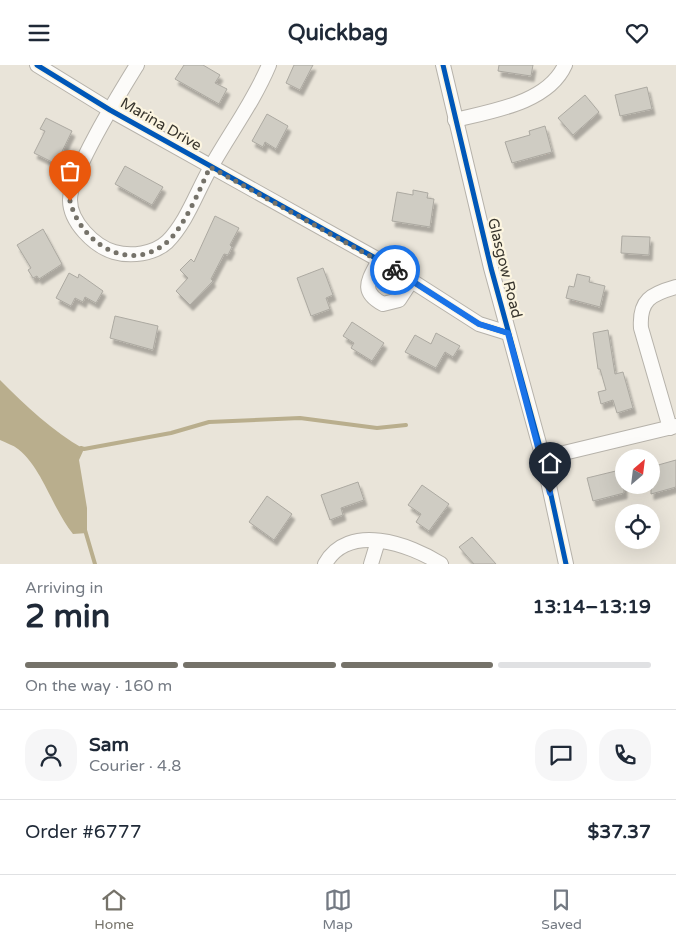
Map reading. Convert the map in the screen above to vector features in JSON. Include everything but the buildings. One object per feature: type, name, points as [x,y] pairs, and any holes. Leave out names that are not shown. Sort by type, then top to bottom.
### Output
[{"type":"street","name":"Marina Drive","points":[[37,65],[110,110],[379,260],[479,324],[508,333]]},
{"type":"street","points":[[137,65],[110,110],[76,177],[70,201],[72,212],[93,241],[110,251],[131,255],[150,252],[166,243],[178,228],[210,167],[262,81],[269,65]]},
{"type":"street","name":"Glasgow Road","points":[[443,65],[508,333],[543,458],[566,564]]},
{"type":"street","points":[[455,120],[499,109],[523,100],[546,88],[561,73],[565,65]]},
{"type":"street","points":[[379,260],[368,288],[369,294],[376,300],[384,304],[399,300],[412,280]]},
{"type":"street","points":[[543,458],[673,427],[641,328],[640,315],[643,305],[650,297],[676,287]]},
{"type":"street","points":[[325,564],[336,549],[370,540],[398,544],[422,552],[441,564]]},
{"type":"street","points":[[370,564],[378,541]]},
{"type":"shaded area","points":[[0,380],[50,426],[84,449],[79,460],[87,508],[87,533],[73,534],[27,457],[16,448],[0,440]]},
{"type":"waterway","points":[[81,448],[171,433],[209,422],[300,418],[377,428],[406,425]]},
{"type":"waterway","points":[[85,530],[95,564]]},
{"type":"cycle path","points":[[37,65],[110,110],[379,260],[479,324],[508,333]]},
{"type":"cycle path","points":[[443,65],[491,268],[543,458],[566,564]]},
{"type":"way so far","points":[[70,201],[72,212],[78,223],[93,241],[110,251],[120,254],[131,255],[150,252],[166,243],[178,228],[210,167],[395,270]]},
{"type":"route","points":[[395,270],[479,324],[508,333],[543,458],[550,493]]}]
